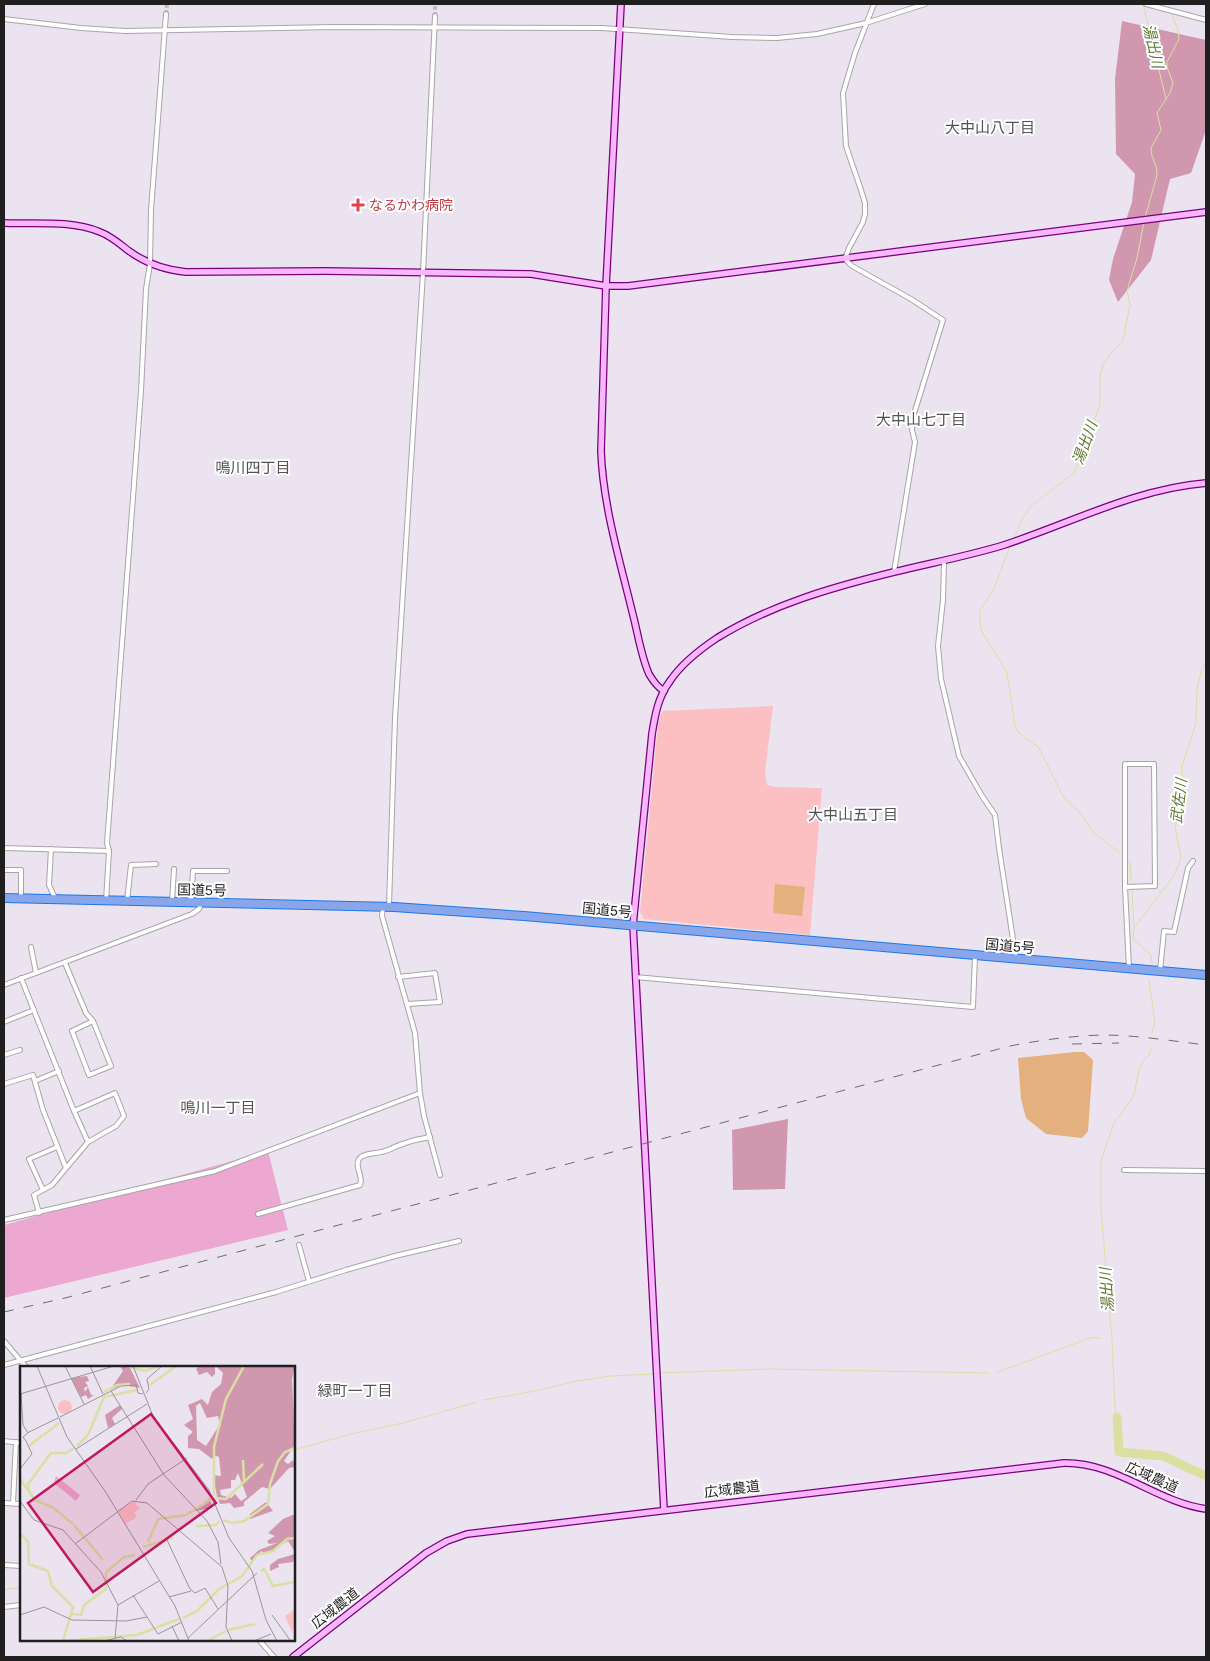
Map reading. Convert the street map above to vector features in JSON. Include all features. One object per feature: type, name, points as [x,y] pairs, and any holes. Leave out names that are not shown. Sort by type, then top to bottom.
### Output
[{"type":"highway","name":"国道5号","points":[[4,898],[386,906],[632,925],[1206,975]]},
{"type":"street","points":[[621,4],[606,286],[602,476],[642,649],[649,672],[658,687],[664,691]]},
{"type":"street","points":[[845,258],[865,214],[860,187],[846,146],[843,93],[874,4]]},
{"type":"street","points":[[4,19],[125,31],[434,27],[620,28],[732,37],[777,38],[816,34],[866,23],[925,4]]},
{"type":"street","points":[[1146,4],[1206,20]]},
{"type":"street","points":[[106,901],[109,850],[107,843],[141,391],[146,289],[150,264],[151,210],[166,14]]},
{"type":"street","points":[[434,16],[423,272],[395,718],[386,906],[382,916],[415,1033],[424,1116],[440,1175]]},
{"type":"street","points":[[4,222],[72,225],[88,228],[107,235],[150,264],[170,271],[531,274],[606,286],[647,285],[1206,212]]},
{"type":"street","points":[[845,258],[852,266],[911,299],[943,320],[913,418],[912,430],[915,442],[894,572]]},
{"type":"street","points":[[664,1510],[632,925],[652,734],[656,710],[664,691],[679,669],[692,656],[745,621],[771,610],[832,589],[894,572],[963,557],[1006,544],[1127,500],[1173,488],[1206,483]]},
{"type":"street","points":[[944,561],[943,600],[938,646],[941,680],[959,756],[995,815],[1016,959]]},
{"type":"street","points":[[1125,887],[1155,886],[1154,764],[1124,764],[1125,887],[1129,968]]},
{"type":"street","points":[[4,848],[109,850]]},
{"type":"street","points":[[51,849],[49,885],[56,900]]},
{"type":"street","points":[[1160,971],[1164,932],[1174,932],[1188,868],[1193,861]]},
{"type":"street","points":[[128,901],[131,865],[156,864]]},
{"type":"street","points":[[172,902],[174,869]]},
{"type":"street","points":[[4,870],[21,870],[21,899]]},
{"type":"street","points":[[191,902],[193,871],[227,871]]},
{"type":"street","points":[[4,985],[192,914],[199,909],[201,903]]},
{"type":"street","points":[[31,947],[36,973]]},
{"type":"street","points":[[635,977],[973,1007],[975,956]]},
{"type":"street","points":[[65,963],[86,1013],[93,1022],[111,1066],[89,1075],[72,1031],[93,1022]]},
{"type":"street","points":[[398,977],[435,973],[440,1002],[406,1004]]},
{"type":"street","points":[[21,978],[88,1142]]},
{"type":"street","points":[[4,1022],[34,1010]]},
{"type":"street","points":[[4,1055],[20,1050]]},
{"type":"street","points":[[35,1081],[59,1071]]},
{"type":"street","points":[[4,1084],[33,1076],[42,1110],[66,1168]]},
{"type":"street","points":[[38,1212],[34,1195],[52,1185],[88,1142],[116,1126],[124,1116],[116,1093],[74,1111]]},
{"type":"street","points":[[4,1220],[215,1171],[420,1093]]},
{"type":"street","points":[[258,1214],[360,1186],[362,1181],[358,1165],[360,1157],[382,1152],[403,1143],[430,1137]]},
{"type":"street","points":[[42,1190],[29,1159],[57,1146]]},
{"type":"street","points":[[1124,1170],[1206,1170]]},
{"type":"street","points":[[4,1365],[276,1292],[395,1256],[459,1241]]},
{"type":"street","points":[[299,1245],[309,1281]]},
{"type":"street","points":[[4,1341],[25,1366]]},
{"type":"street","points":[[4,1442],[19,1442],[13,1503]]},
{"type":"street","name":"広域農道","points":[[293,1657],[426,1553],[447,1541],[467,1534],[1077,1463],[1106,1470],[1178,1502],[1206,1509]]},
{"type":"street","points":[[4,1503],[20,1504]]},
{"type":"street","points":[[4,1565],[20,1566]]},
{"type":"street","points":[[4,1607],[20,1605]]},
{"type":"street","points":[[260,1641],[274,1657]]},
{"type":"shaded area","points":[[1122,21],[1206,40],[1206,130],[1191,173],[1170,179],[1151,260],[1118,302],[1109,280],[1113,259],[1132,202],[1135,174],[1116,154],[1115,79]]},
{"type":"shaded area","points":[[773,706],[765,772],[767,785],[775,787],[822,788],[810,935],[644,919],[640,912],[658,724],[662,711]]},
{"type":"shaded area","points":[[775,884],[805,887],[802,916],[773,913]]},
{"type":"shaded area","points":[[1084,1052],[1093,1060],[1088,1131],[1082,1138],[1046,1134],[1026,1118],[1021,1099],[1018,1058]]},
{"type":"shaded area","points":[[788,1119],[785,1189],[733,1190],[732,1130]]},
{"type":"shaded area","points":[[268,1151],[288,1230],[4,1298],[4,1225]]},
{"type":"waterway","name":"湯出川","points":[[1143,4],[1166,99]]},
{"type":"waterway","name":"湯出川","points":[[1145,218],[1157,175],[1151,148],[1161,130],[1157,113],[1170,93],[1173,83],[1167,62],[1179,39],[1178,30],[1170,11]]},
{"type":"waterway","name":"湯出川","points":[[1014,539],[1022,520],[1031,506],[1074,473],[1085,449],[1100,404],[1100,376],[1104,362],[1123,340],[1130,305],[1127,291],[1137,258],[1144,222]]},
{"type":"waterway","name":"湯出川","points":[[1010,546],[994,589],[980,611],[980,622],[981,630],[1006,671],[1015,727],[1018,732],[1039,748],[1064,798],[1080,813],[1093,832],[1120,853]]},
{"type":"waterway","name":"武佐川","points":[[1134,928],[1173,877],[1181,857],[1175,827],[1183,789],[1182,766],[1196,723],[1197,688],[1202,668],[1206,664]]},
{"type":"waterway","name":"湯出川","points":[[1130,861],[1131,881]]},
{"type":"waterway","name":"湯出川","points":[[1132,890],[1133,939],[1151,955],[1152,964]]},
{"type":"waterway","name":"湯出川","points":[[1149,980],[1155,1022],[1152,1033]]},
{"type":"waterway","name":"湯出川","points":[[1117,1417],[1101,1209],[1101,1161],[1114,1123],[1134,1096],[1139,1069],[1143,1061],[1150,1054],[1151,1049]]},
{"type":"waterway","points":[[998,1372],[1093,1337],[1101,1339]]},
{"type":"waterway","points":[[659,1373],[769,1369],[989,1373]]},
{"type":"waterway","points":[[483,1400],[577,1381],[611,1376],[655,1374]]},
{"type":"waterway","points":[[295,1450],[351,1434],[403,1423],[477,1402]]},
{"type":"waterway","name":"湯出川","points":[[1117,1417],[1119,1452],[1163,1456],[1206,1476]]},
{"type":"waterway","points":[[4,1590],[20,1587]]},
{"type":"tunnel","points":[[166,14],[167,4]]},
{"type":"tunnel","points":[[435,4],[435,16]]},
{"type":"railway","points":[[4,1312],[65,1298],[1010,1046],[1079,1036],[1102,1035],[1141,1037],[1206,1045]]},
{"type":"railway","points":[[1072,1044],[1119,1043]]},
{"type":"place","name":"なるかわ病院","points":[[358,205]]},
{"type":"district","name":"大中山八丁目","points":[[990,128]]},
{"type":"district","name":"大中山七丁目","points":[[921,420]]},
{"type":"district","name":"鳴川四丁目","points":[[253,468]]},
{"type":"district","name":"大中山五丁目","points":[[853,815]]},
{"type":"district","name":"鳴川一丁目","points":[[218,1108]]},
{"type":"district","name":"緑町一丁目","points":[[355,1391]]}]
